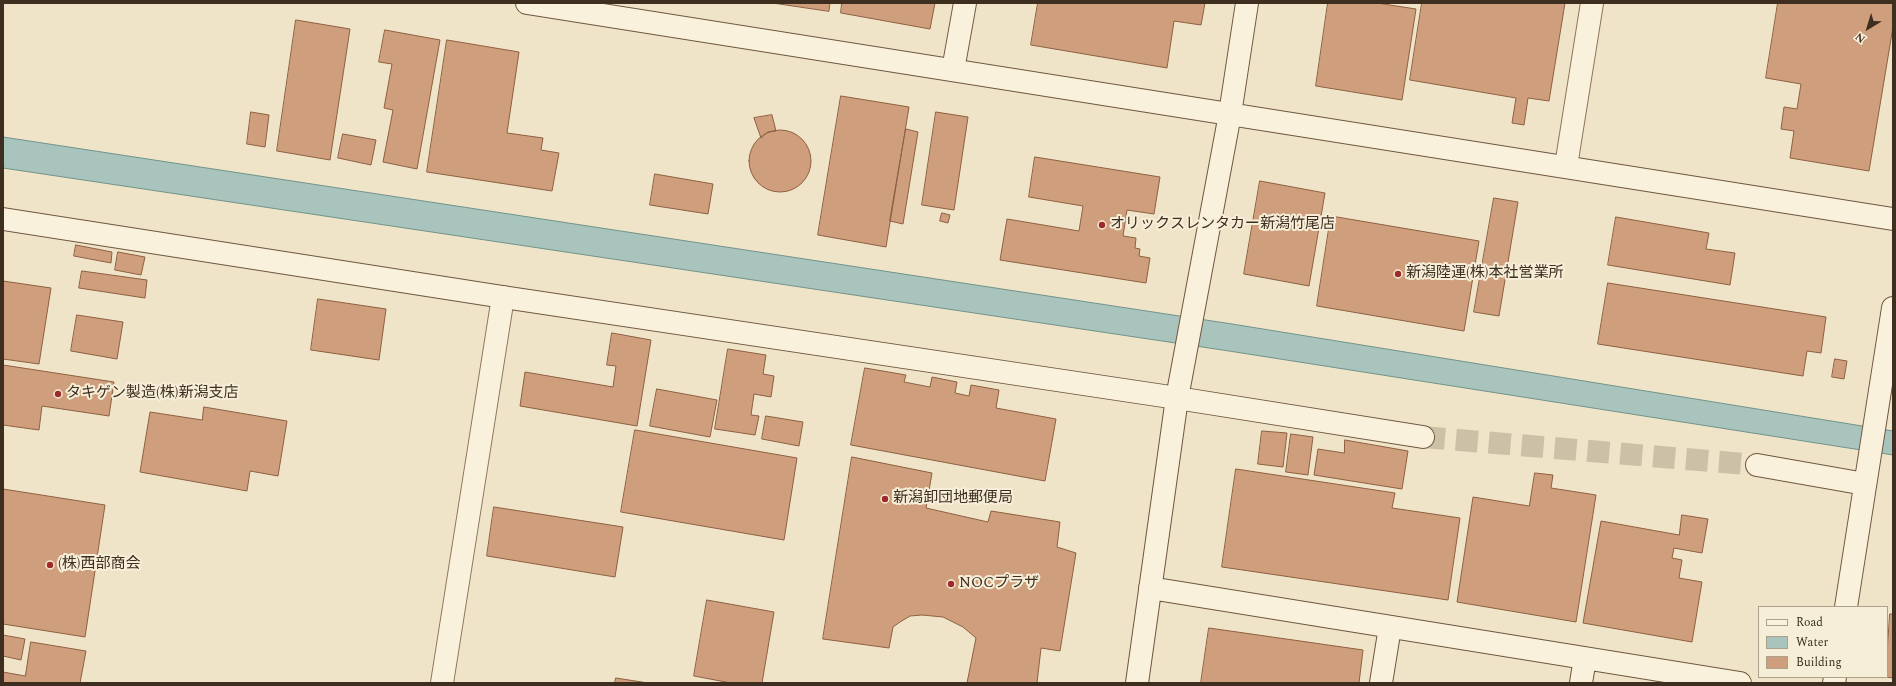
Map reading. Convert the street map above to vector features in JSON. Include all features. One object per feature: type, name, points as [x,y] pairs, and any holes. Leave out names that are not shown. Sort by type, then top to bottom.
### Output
[{"type":"street","points":[[527,3],[1566,166],[1893,219]]},
{"type":"street","points":[[953,70],[965,3]]},
{"type":"street","points":[[1137,683],[1177,398],[1230,114],[1247,3]]},
{"type":"street","points":[[1566,166],[1592,3]]},
{"type":"street","points":[[3,219],[503,298],[1177,398],[1423,437]]},
{"type":"street","points":[[442,683],[503,298]]},
{"type":"street","points":[[1846,606],[1893,308]]},
{"type":"street","points":[[1757,465],[1865,484]]},
{"type":"street","points":[[1150,588],[1740,683]]},
{"type":"street","points":[[1380,683],[1390,627]]},
{"type":"street","points":[[1580,683],[1585,658]]},
{"type":"water","points":[[3,137],[1232,324],[1893,431],[1893,455],[1229,351],[3,168]]},
{"type":"building","points":[[773,3],[830,3],[829,11]]},
{"type":"building","points":[[842,3],[935,3],[930,29],[841,13]]},
{"type":"building","points":[[1038,3],[1205,3],[1201,25],[1174,21],[1167,68],[1031,45]]},
{"type":"building","points":[[1328,3],[1377,3],[1416,9],[1402,100],[1316,86]]},
{"type":"building","points":[[1422,3],[1565,3],[1549,101],[1528,98],[1524,125],[1512,123],[1516,98],[1410,80]]},
{"type":"building","points":[[1778,3],[1893,3],[1893,27],[1869,171],[1790,158],[1794,131],[1781,129],[1784,107],[1797,109],[1801,84],[1766,78]]},
{"type":"building","points":[[296,20],[350,29],[330,160],[277,151]]},
{"type":"building","points":[[385,30],[440,40],[417,169],[383,162],[393,110],[384,108],[392,64],[379,62]]},
{"type":"building","points":[[447,40],[519,52],[507,133],[543,138],[541,150],[559,153],[552,191],[427,172]]},
{"type":"building","points":[[841,96],[909,107],[886,247],[818,235]]},
{"type":"building","points":[[251,112],[269,115],[265,147],[247,144]]},
{"type":"building","points":[[936,112],[968,117],[954,210],[922,205]]},
{"type":"building","points":[[772,115],[776,131],[768,132],[761,138],[754,118]]},
{"type":"building","points":[[906,129],[918,132],[903,224],[890,221]]},
{"type":"building","points":[[774,130],[786,130],[802,139],[809,149],[811,161],[809,173],[802,183],[786,192],[774,192],[763,187],[754,178],[749,167],[749,155],[754,144],[763,135]]},
{"type":"building","points":[[343,134],[376,140],[371,165],[338,158]]},
{"type":"building","name":"オリックスレンタカー新潟竹尾店","points":[[1035,157],[1160,177],[1154,214],[1127,210],[1123,236],[1136,238],[1135,248],[1140,249],[1139,256],[1150,258],[1146,283],[1000,260],[1007,219],[1079,231],[1083,206],[1029,197]]},
{"type":"building","points":[[655,174],[713,184],[708,214],[650,205]]},
{"type":"building","points":[[1260,181],[1325,193],[1309,286],[1244,274]]},
{"type":"building","points":[[1494,198],[1518,202],[1499,316],[1474,312]]},
{"type":"building","points":[[942,213],[950,215],[948,223],[940,221]]},
{"type":"building","name":"新潟陸運(株)本社営業所","points":[[1331,216],[1479,241],[1464,331],[1317,306]]},
{"type":"building","points":[[1616,217],[1709,233],[1706,249],[1735,253],[1730,285],[1608,265]]},
{"type":"building","points":[[76,245],[112,252],[111,263],[74,256]]},
{"type":"building","points":[[118,252],[145,257],[141,275],[115,270]]},
{"type":"building","points":[[82,271],[147,280],[145,298],[79,288]]},
{"type":"building","points":[[3,281],[51,288],[39,364],[3,359]]},
{"type":"building","points":[[1608,283],[1826,317],[1821,353],[1807,351],[1803,376],[1598,344]]},
{"type":"building","points":[[318,299],[386,309],[379,360],[311,350]]},
{"type":"building","points":[[77,315],[123,322],[117,359],[71,351]]},
{"type":"building","points":[[612,333],[651,340],[637,426],[520,406],[525,372],[613,387],[616,366],[607,365]]},
{"type":"building","points":[[728,349],[766,355],[763,374],[774,376],[771,397],[754,394],[751,415],[759,416],[755,435],[715,429]]},
{"type":"building","points":[[1835,359],[1847,361],[1844,379],[1832,377]]},
{"type":"building","name":"タキゲン製造(株)新潟支店","points":[[3,365],[114,382],[109,416],[42,406],[39,430],[3,425]]},
{"type":"building","points":[[865,368],[906,375],[904,382],[930,387],[932,377],[957,382],[955,393],[969,396],[971,385],[999,390],[996,408],[1056,419],[1045,481],[851,445]]},
{"type":"building","points":[[657,389],[717,400],[710,437],[650,426]]},
{"type":"building","points":[[204,407],[287,421],[278,476],[250,471],[247,491],[140,472],[150,412],[202,420]]},
{"type":"building","points":[[766,416],[803,422],[799,446],[762,439]]},
{"type":"building","points":[[635,430],[797,458],[784,540],[621,512]]},
{"type":"building","points":[[1262,431],[1287,433],[1283,467],[1258,464]]},
{"type":"building","points":[[1291,434],[1313,437],[1308,475],[1286,472]]},
{"type":"building","points":[[1345,440],[1408,451],[1402,489],[1314,475],[1318,449],[1344,453]]},
{"type":"building","name":"NOCプラザ","points":[[852,457],[932,473],[926,508],[988,522],[991,511],[1060,522],[1057,547],[1076,553],[1060,651],[1041,648],[1037,683],[967,683],[976,638],[963,627],[943,617],[922,615],[910,616],[893,627],[889,648],[823,639]]},
{"type":"building","points":[[1236,469],[1395,493],[1392,508],[1460,518],[1448,600],[1222,567]]},
{"type":"building","points":[[1535,473],[1553,475],[1551,488],[1596,495],[1576,622],[1457,602],[1473,497],[1529,506]]},
{"type":"building","name":"(株)西部商会","points":[[3,489],[105,505],[85,637],[3,624]]},
{"type":"building","points":[[494,507],[623,527],[615,577],[487,556]]},
{"type":"building","points":[[1682,515],[1708,519],[1702,553],[1674,548],[1672,558],[1682,560],[1679,578],[1702,582],[1692,642],[1583,623],[1601,521],[1679,535]]},
{"type":"building","points":[[707,600],[774,612],[762,683],[731,683],[694,676]]},
{"type":"building","points":[[1890,614],[1893,614],[1893,678],[1888,677]]},
{"type":"building","points":[[1209,628],[1363,650],[1359,683],[1201,683]]},
{"type":"building","points":[[3,635],[25,639],[21,660],[3,656]]},
{"type":"building","points":[[31,642],[86,651],[80,683],[3,683],[3,672],[25,676]]},
{"type":"building","points":[[616,678],[648,683],[615,683]]},
{"type":"tunnel","points":[[1423,437],[1757,465]]},
{"type":"place","name":"オリックスレンタカー新潟竹尾店","points":[[1102,225]]},
{"type":"place","name":"新潟陸運(株)本社営業所","points":[[1398,274]]},
{"type":"place","name":"タキゲン製造(株)新潟支店","points":[[58,394]]},
{"type":"place","name":"新潟卸団地郵便局","points":[[885,499]]},
{"type":"place","name":"(株)西部商会","points":[[50,565]]},
{"type":"place","name":"NOCプラザ","points":[[951,584]]}]
